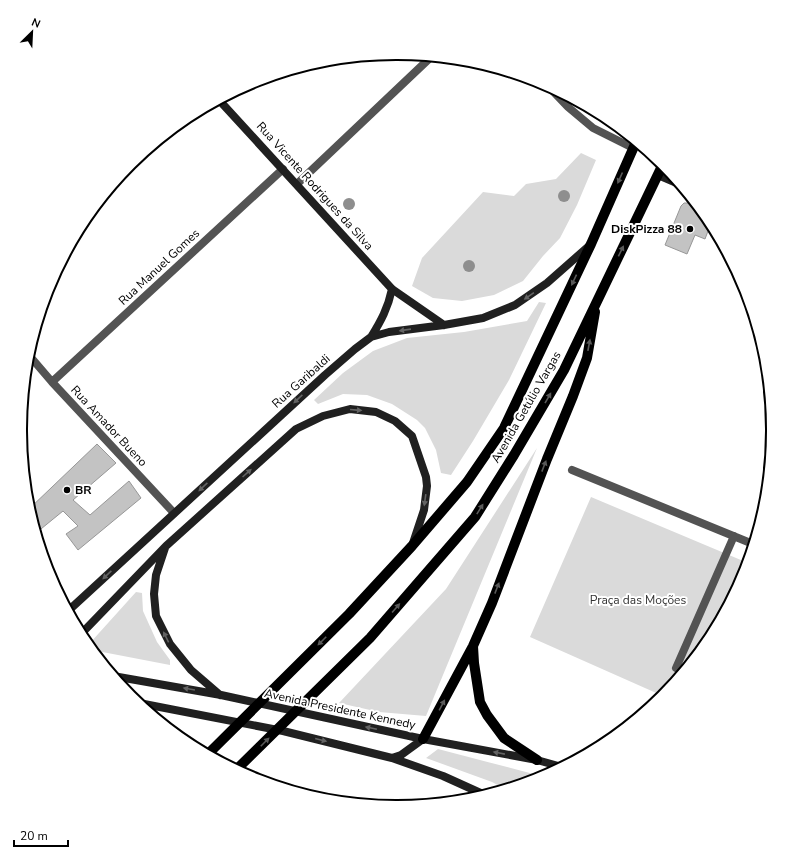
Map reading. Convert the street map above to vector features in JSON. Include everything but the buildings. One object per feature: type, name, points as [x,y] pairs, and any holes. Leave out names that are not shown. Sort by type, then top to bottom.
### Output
[{"type":"main road","name":"Rua Vicente Rodrigues da Silva","points":[[223,104],[392,289],[444,325]]},
{"type":"main road","name":"Avenida Getúlio Vargas","points":[[212,750],[349,614],[412,546],[467,482],[504,428],[591,244],[634,147]]},
{"type":"main road","name":"Avenida Getúlio Vargas","points":[[242,765],[370,638],[475,517],[514,455],[564,370],[660,171]]},
{"type":"main road","points":[[658,175],[667,179]]},
{"type":"main road","name":"Rua Garibaldi","points":[[73,607],[325,375],[355,349],[372,337],[389,332],[484,318],[515,305],[547,282],[591,244]]},
{"type":"main road","points":[[372,337],[386,310],[392,289]]},
{"type":"main road","points":[[392,758],[401,755],[423,739],[473,646],[492,603],[546,459],[573,396],[586,358],[598,298]]},
{"type":"main road","points":[[86,629],[166,546],[296,429],[322,416],[350,409],[376,412],[395,420],[412,436],[426,477],[427,486],[424,510],[412,546]]},
{"type":"main road","points":[[166,546],[156,575],[154,594],[156,616],[170,644],[191,670],[221,695]]},
{"type":"main road","points":[[473,646],[474,664],[480,702],[487,715],[504,738],[537,760]]},
{"type":"main road","name":"Avenida Presidente Kennedy","points":[[122,678],[221,695],[423,739],[537,760],[553,764]]},
{"type":"main road","points":[[150,705],[283,731],[392,758],[443,776],[475,791]]},
{"type":"street","points":[[297,184],[426,62]]},
{"type":"street","points":[[561,99],[593,128],[627,142]]},
{"type":"street","name":"Rua Manuel Gomes","points":[[52,382],[283,169]]},
{"type":"street","name":"Rua Amador Bueno","points":[[34,361],[174,513]]},
{"type":"street","points":[[572,470],[748,542]]},
{"type":"street","points":[[676,668],[734,536]]},
{"type":"green space","points":[[581,153],[596,160],[577,205],[560,238],[523,281],[494,295],[462,301],[433,298],[412,286],[422,258],[483,192],[514,196],[526,184],[556,179]]},
{"type":"green space","points":[[539,302],[546,303],[509,380],[451,475],[441,473],[436,450],[425,428],[417,420],[392,404],[367,395],[343,394],[318,404],[314,400],[343,373],[373,351],[407,338],[464,332],[527,321]]},
{"type":"green space","points":[[537,448],[426,716],[379,712],[339,703],[446,589]]},
{"type":"green space","name":"Praça das Moções","points":[[591,497],[742,560],[728,593],[704,635],[690,655],[656,693],[530,637]]},
{"type":"green space","points":[[136,592],[142,593],[143,611],[157,642],[170,660],[170,665],[101,652],[93,640]]},
{"type":"green space","points":[[438,749],[532,774],[498,785],[426,758]]},
{"type":"place","name":"DiskPizza 88","points":[[690,229]]},
{"type":"place","name":"BR","points":[[67,490]]}]
